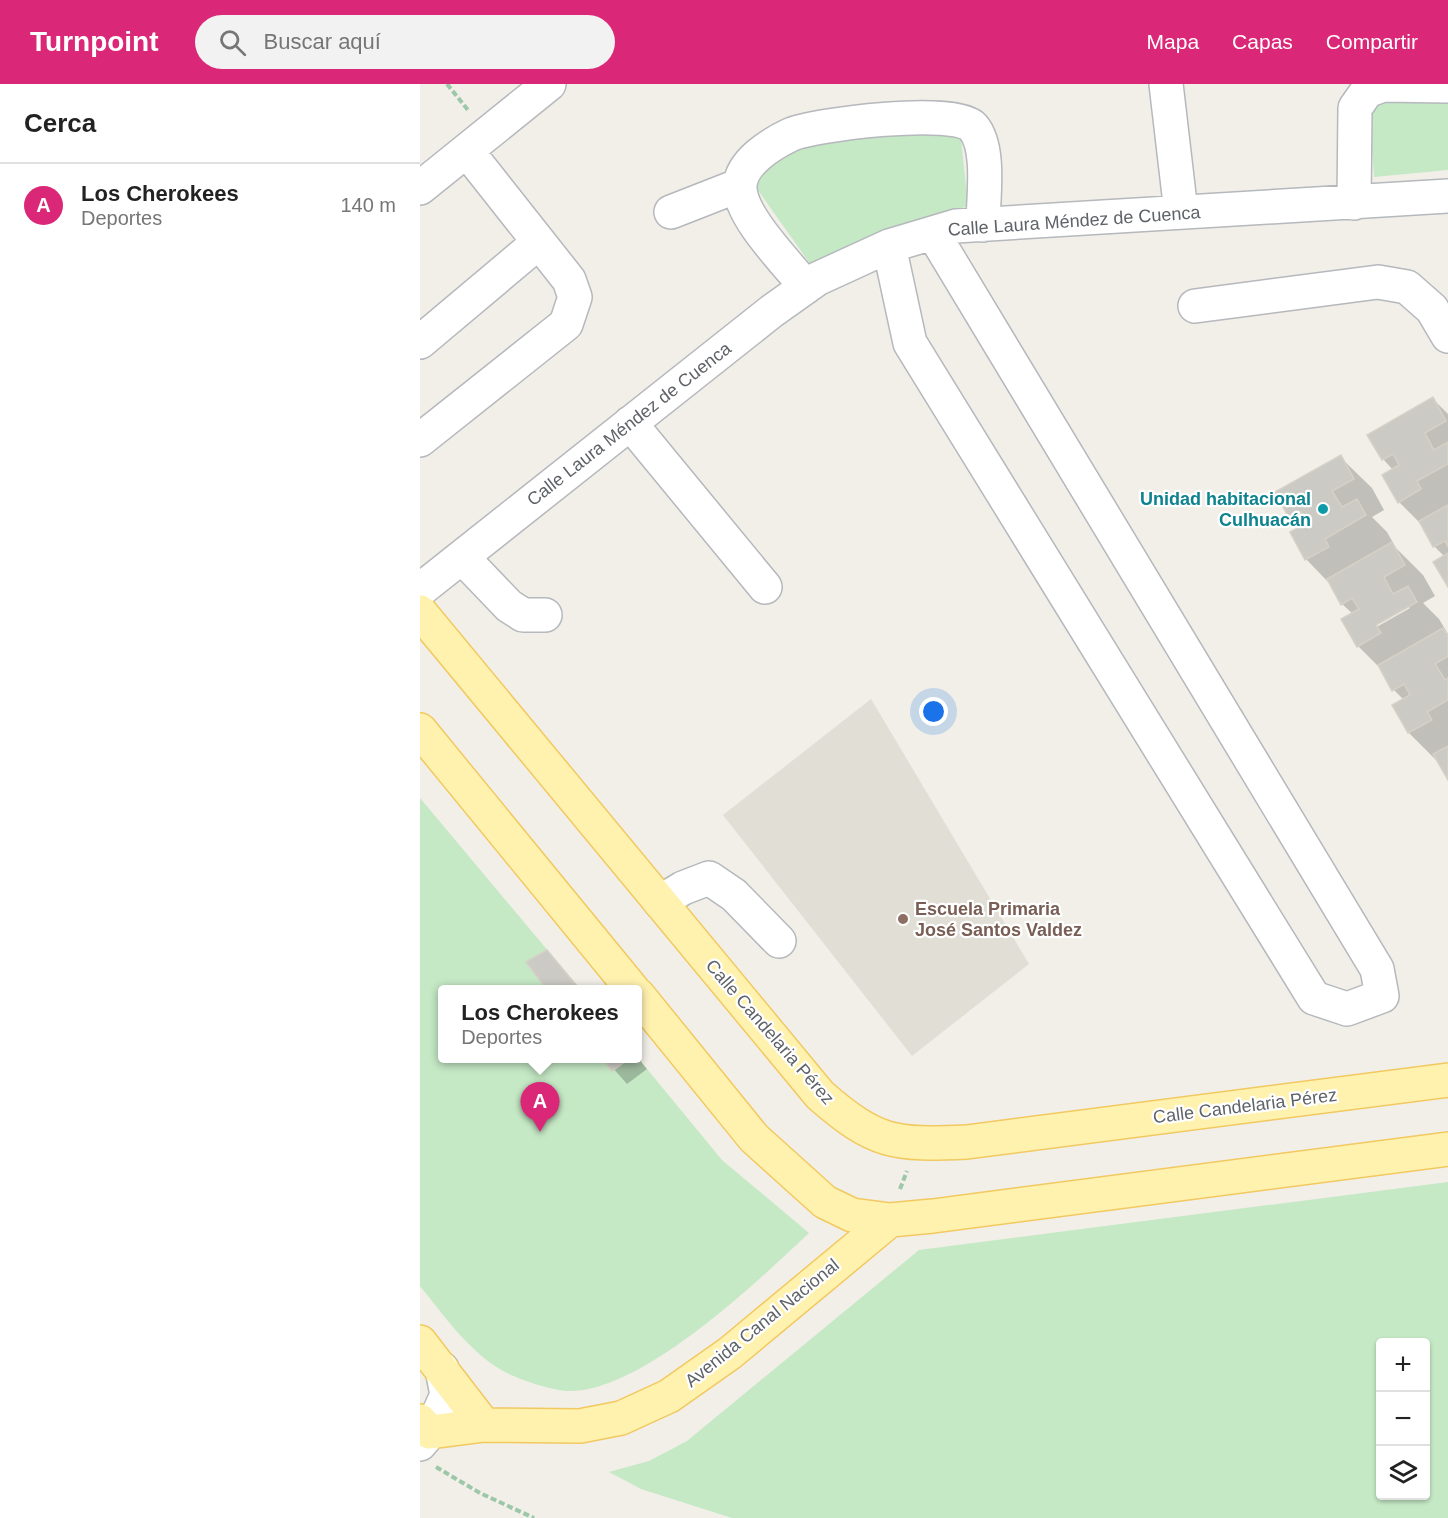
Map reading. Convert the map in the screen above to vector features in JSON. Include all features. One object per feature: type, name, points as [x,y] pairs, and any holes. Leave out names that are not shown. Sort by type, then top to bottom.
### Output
[{"type":"main road","name":"Calle Candelaria Pérez","points":[[420,612],[820,1095],[852,1123],[881,1138],[916,1144],[967,1142],[1448,1080]]},
{"type":"main road","points":[[420,730],[629,985]]},
{"type":"main road","points":[[642,1000],[754,1138],[825,1202],[852,1215],[890,1220],[1448,1149]]},
{"type":"main road","name":"Avenida Canal Nacional","points":[[424,1440],[484,1425],[580,1426],[621,1418],[669,1396],[730,1353],[890,1220]]},
{"type":"main road","points":[[420,1342],[484,1425]]},
{"type":"street","points":[[420,188],[549,84]]},
{"type":"street","points":[[1166,84],[1180,212]]},
{"type":"street","points":[[1354,203],[1355,108],[1367,91],[1383,85],[1448,86]]},
{"type":"street","points":[[806,287],[744,209],[740,185],[751,161],[791,135],[889,117],[954,119],[972,125],[983,143],[983,225]]},
{"type":"street","points":[[420,440],[566,324],[575,297],[569,280],[467,151]]},
{"type":"street","points":[[671,212],[740,185]]},
{"type":"street","name":"Calle Laura Méndez de Cuenca","points":[[420,590],[772,311],[817,279],[889,246],[956,226],[1448,196]]},
{"type":"street","points":[[889,246],[910,343],[1314,998],[1347,1009],[1382,996],[1377,969],[933,233]]},
{"type":"street","points":[[420,342],[539,242]]},
{"type":"street","points":[[1195,306],[1378,282],[1407,287],[1432,309],[1448,336]]},
{"type":"street","points":[[630,423],[765,587]]},
{"type":"street","points":[[462,557],[509,606],[523,615],[545,615]]},
{"type":"street","points":[[660,903],[682,888],[709,878],[734,895],[779,941]]},
{"type":"street","points":[[424,1440],[447,1395],[442,1369]]},
{"type":"path","points":[[890,1220],[916,1144]]},
{"type":"path","points":[[424,1440],[480,1493],[534,1518]]},
{"type":"shaded area","name":"Escuela Primaria José Santos Valdez","points":[[871,699],[1029,964],[912,1056],[723,815]]},
{"type":"green space","points":[[1448,93],[1448,170],[1374,177],[1369,102]]},
{"type":"green space","points":[[959,119],[968,206],[811,265],[745,172],[797,146]]},
{"type":"green space","points":[[420,798],[577,985],[438,985],[438,1063],[642,1063],[722,1160],[809,1233],[731,1304],[666,1353],[633,1372],[602,1385],[573,1391],[532,1383],[511,1375],[484,1358],[445,1318],[420,1286]]},
{"type":"green space","points":[[1448,1182],[1448,1518],[732,1518],[641,1489],[609,1472],[649,1461],[687,1441],[919,1250]]},
{"type":"building","points":[[1433,397],[1446,421],[1425,433],[1434,450],[1448,442],[1448,464],[1417,481],[1421,489],[1398,503],[1382,475],[1399,465],[1393,454],[1382,460],[1367,435]]},
{"type":"building","name":"Unidad habitacional Culhuacán","points":[[1341,455],[1354,479],[1332,491],[1342,507],[1357,499],[1366,515],[1325,539],[1329,547],[1305,560],[1290,532],[1307,523],[1301,512],[1289,518],[1275,492]]},
{"type":"building","points":[[1448,505],[1448,547],[1445,541],[1433,547],[1419,521]]},
{"type":"building","name":"Unidad habitacional Culhuacán","points":[[1392,542],[1405,565],[1384,577],[1393,594],[1408,586],[1417,602],[1376,625],[1381,633],[1357,647],[1341,619],[1359,609],[1352,598],[1341,605],[1327,579]]},
{"type":"building","points":[[1448,553],[1448,587],[1433,562]]},
{"type":"building","points":[[1443,628],[1448,636],[1448,656],[1435,664],[1445,680],[1448,678],[1448,700],[1427,712],[1432,720],[1408,733],[1392,705],[1410,695],[1404,684],[1392,691],[1378,665]]},
{"type":"building","points":[[1448,746],[1448,780],[1433,754]]},
{"type":"building","points":[[547,950],[576,985],[543,985],[526,962]]},
{"type":"building","points":[[606,1063],[623,1063],[612,1071]]},
{"type":"place","name":"Unidad habitacional Culhuacán","points":[[1323,509]]},
{"type":"place","name":"Escuela Primaria José Santos Valdez","points":[[903,919]]},
{"type":"place","name":"Los Cherokees","points":[[540,1132]]}]
